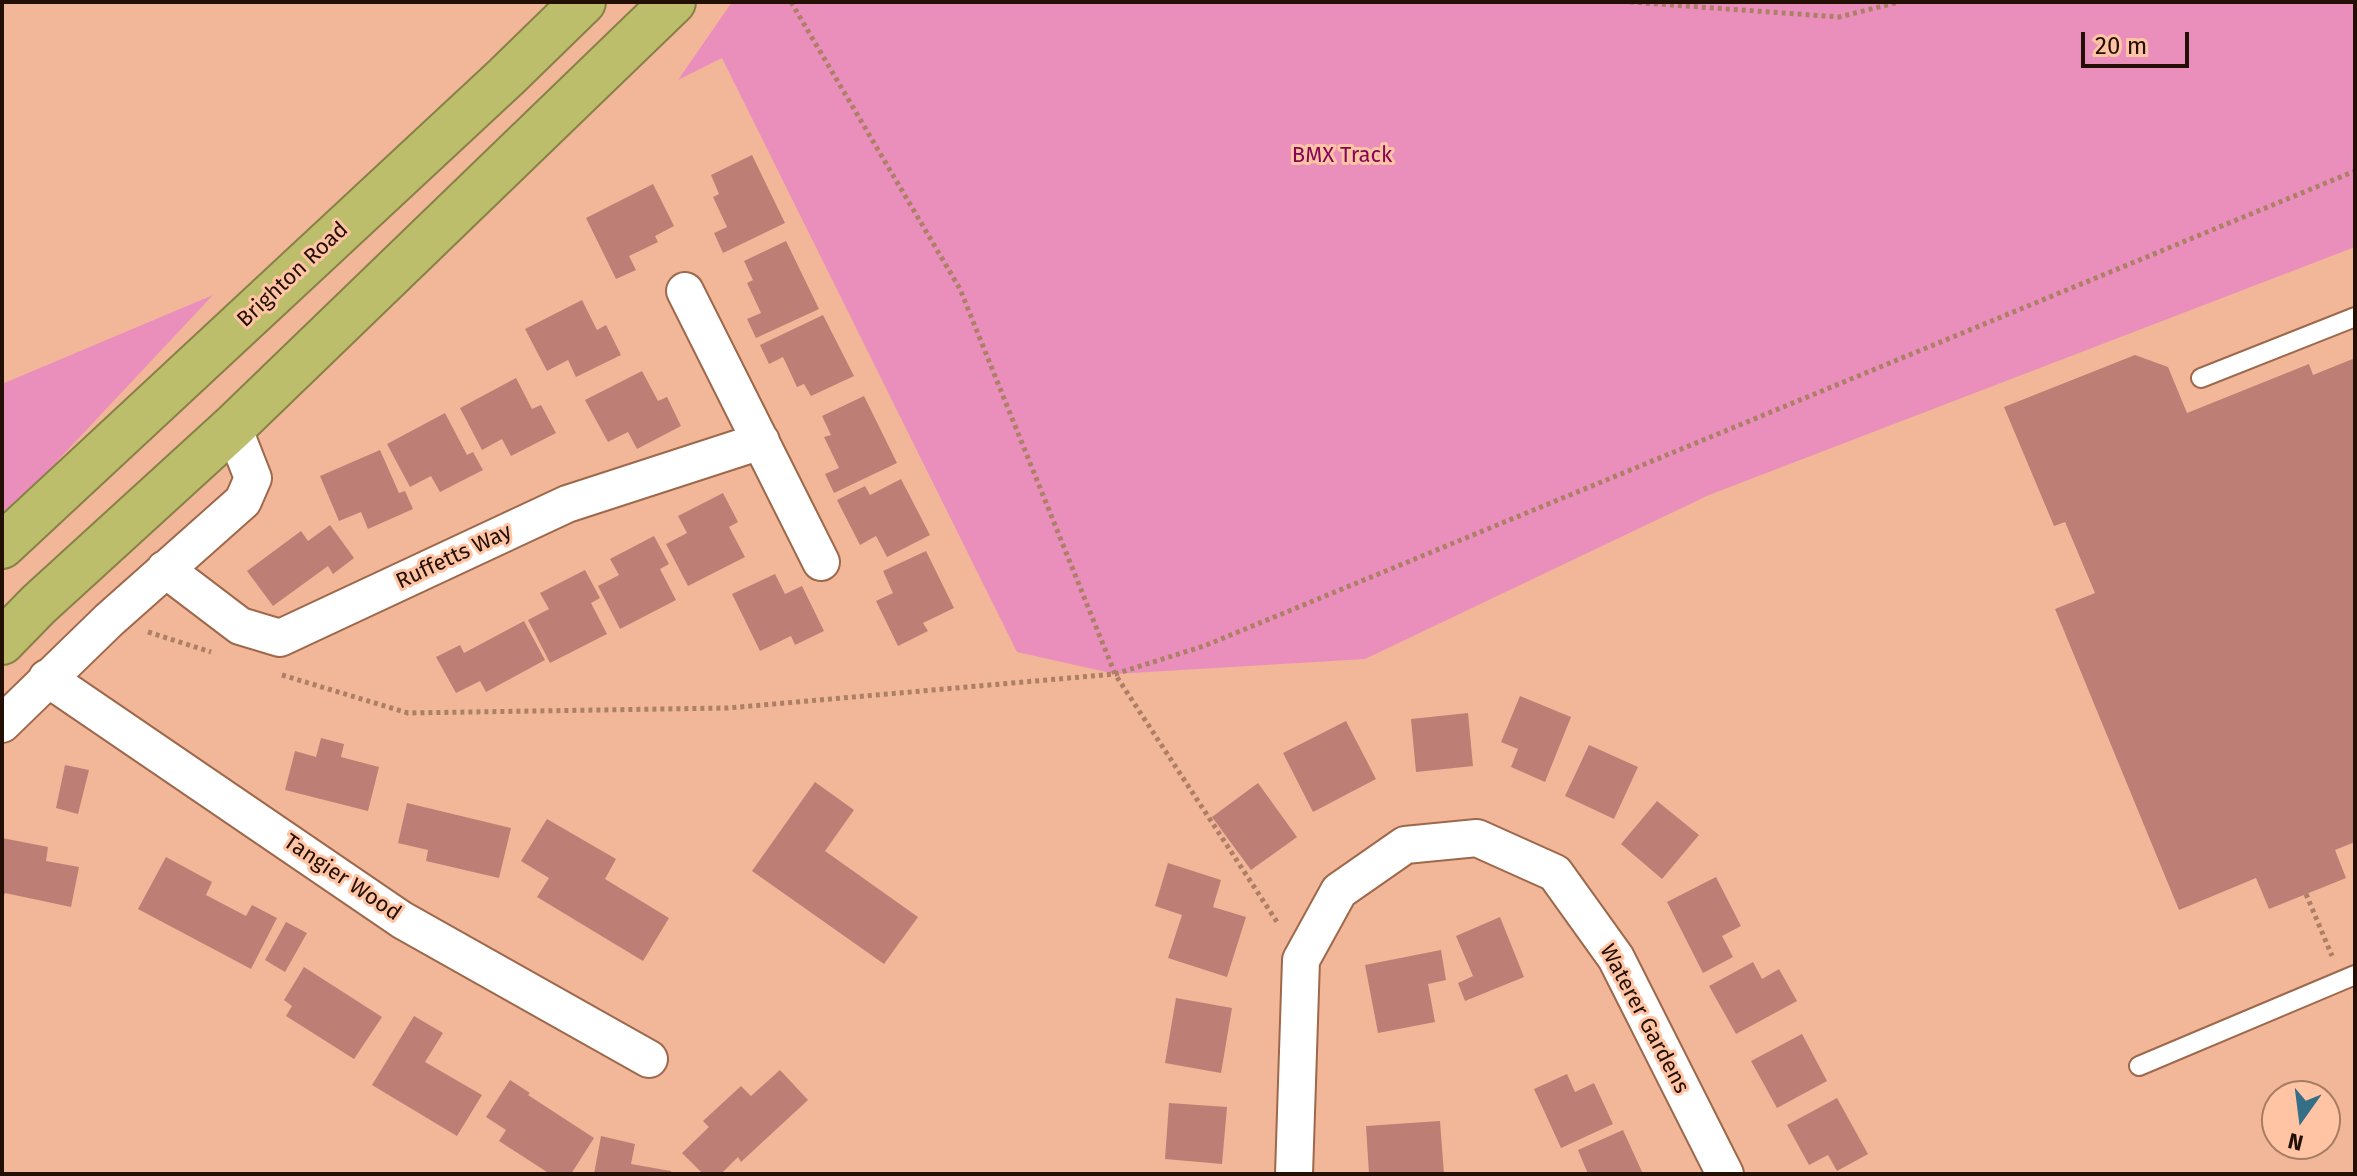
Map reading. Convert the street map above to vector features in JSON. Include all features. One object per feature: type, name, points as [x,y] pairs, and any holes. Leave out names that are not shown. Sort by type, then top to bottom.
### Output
[{"type":"highway","name":"Brighton Road","points":[[2,546],[583,2]]},
{"type":"highway","points":[[2,642],[38,605],[233,427],[673,2]]},
{"type":"street","points":[[685,291],[821,562]]},
{"type":"street","points":[[2,724],[109,620],[243,501],[253,478],[233,427]]},
{"type":"street","name":"Ruffetts Way","points":[[165,569],[240,626],[280,638],[567,504],[761,441]]},
{"type":"street","name":"Tangier Wood","points":[[47,678],[402,920],[649,1059]]},
{"type":"street","name":"Waterer Gardens","points":[[1294,1174],[1301,960],[1339,891],[1405,845],[1477,838],[1555,873],[1616,958],[1725,1174]]},
{"type":"lane","points":[[2201,378],[2355,317]]},
{"type":"lane","points":[[2139,1066],[2348,978]]},
{"type":"path","points":[[791,2],[960,289],[1115,674],[1301,960]]},
{"type":"path","points":[[1630,2],[1839,17],[1899,2]]},
{"type":"path","points":[[273,672],[408,713],[728,708],[1115,674],[1219,640],[2355,171]]},
{"type":"path","points":[[109,620],[213,653]]},
{"type":"path","points":[[2306,894],[2348,978]]},
{"type":"green space","name":"BMX Track","points":[[732,2],[2355,2],[2355,247],[1709,495],[1365,659],[1115,674],[1017,652],[722,58],[678,80]]},
{"type":"green space","points":[[213,295],[2,520],[2,384]]},
{"type":"building","points":[[752,155],[785,223],[723,253],[714,233],[727,227],[713,197],[719,194],[711,175]]},
{"type":"building","points":[[653,184],[674,226],[655,236],[658,242],[629,256],[636,270],[616,279],[586,218]]},
{"type":"building","points":[[786,241],[819,309],[756,338],[747,319],[761,313],[747,283],[753,280],[744,261]]},
{"type":"building","points":[[582,300],[597,330],[606,325],[621,355],[576,377],[568,360],[547,371],[525,329]]},
{"type":"building","points":[[823,315],[854,376],[811,396],[804,384],[797,387],[783,357],[769,364],[760,345]]},
{"type":"building","points":[[2135,355],[2168,367],[2187,413],[2309,364],[2313,375],[2355,358],[2355,842],[2335,850],[2346,878],[2269,909],[2256,878],[2179,910],[2055,609],[2095,593],[2065,522],[2054,526],[2004,407]]},
{"type":"building","points":[[642,371],[658,401],[667,397],[681,426],[637,449],[628,432],[608,442],[585,400]]},
{"type":"building","points":[[516,378],[532,409],[541,405],[556,433],[511,456],[502,439],[482,450],[460,408]]},
{"type":"building","points":[[864,396],[897,463],[834,493],[825,474],[839,468],[824,437],[831,435],[822,416]]},
{"type":"building","points":[[445,413],[467,455],[473,452],[483,470],[440,492],[431,476],[410,487],[387,444]]},
{"type":"building","points":[[380,450],[399,493],[405,491],[413,509],[368,529],[361,512],[339,521],[320,476]]},
{"type":"building","points":[[901,479],[930,535],[887,557],[876,536],[860,545],[837,500],[865,486],[870,495]]},
{"type":"building","points":[[723,493],[738,522],[729,527],[745,557],[688,586],[666,544],[687,533],[678,516]]},
{"type":"building","points":[[330,525],[354,558],[333,574],[328,566],[273,606],[247,571],[301,531],[308,541]]},
{"type":"building","points":[[654,536],[669,564],[660,569],[676,600],[620,629],[598,586],[619,575],[610,559]]},
{"type":"building","points":[[926,551],[954,608],[923,623],[928,631],[898,646],[876,601],[893,593],[883,571]]},
{"type":"building","points":[[585,570],[600,598],[591,603],[607,634],[550,663],[528,620],[549,609],[540,593]]},
{"type":"building","points":[[775,574],[785,594],[802,586],[824,631],[795,645],[791,636],[760,651],[732,594]]},
{"type":"building","points":[[524,621],[545,660],[486,692],[480,681],[456,693],[436,657],[460,645],[464,653]]},
{"type":"building","points":[[1520,696],[1571,717],[1545,782],[1511,767],[1518,749],[1501,742]]},
{"type":"building","points":[[1468,713],[1473,766],[1416,772],[1411,719]]},
{"type":"building","points":[[1346,721],[1376,779],[1313,812],[1283,753]]},
{"type":"building","points":[[321,738],[344,744],[341,757],[379,767],[368,811],[285,790],[295,751],[316,757]]},
{"type":"building","points":[[1589,745],[1638,767],[1614,819],[1565,796]]},
{"type":"building","points":[[65,765],[89,770],[78,814],[56,808]]},
{"type":"building","points":[[815,782],[854,810],[825,851],[918,917],[884,964],[752,871]]},
{"type":"building","points":[[1258,783],[1297,837],[1251,870],[1212,817]]},
{"type":"building","points":[[1657,801],[1699,835],[1662,879],[1621,844]]},
{"type":"building","points":[[407,803],[511,828],[499,878],[426,861],[428,850],[398,843]]},
{"type":"building","points":[[547,819],[616,859],[605,879],[669,918],[643,961],[537,897],[549,878],[521,861]]},
{"type":"building","points":[[2,838],[48,847],[46,861],[79,867],[71,907],[5,893],[2,901]]},
{"type":"building","points":[[166,857],[212,882],[206,895],[246,916],[252,905],[277,918],[251,969],[138,909]]},
{"type":"building","points":[[1168,863],[1221,880],[1213,907],[1246,917],[1227,977],[1168,958],[1182,915],[1155,906]]},
{"type":"building","points":[[1716,877],[1741,926],[1722,936],[1733,957],[1703,973],[1667,902]]},
{"type":"building","points":[[1500,917],[1524,977],[1465,1001],[1458,983],[1473,976],[1456,936]]},
{"type":"building","points":[[286,922],[307,933],[285,972],[265,960]]},
{"type":"building","points":[[1441,950],[1446,980],[1428,984],[1435,1022],[1378,1033],[1365,965]]},
{"type":"building","points":[[1753,962],[1762,979],[1779,969],[1797,1001],[1736,1034],[1709,986]]},
{"type":"building","points":[[304,967],[382,1017],[354,1059],[286,1016],[292,1006],[284,1000]]},
{"type":"building","points":[[1176,998],[1232,1008],[1221,1073],[1165,1063]]},
{"type":"building","points":[[414,1016],[443,1033],[425,1062],[482,1095],[457,1136],[372,1085]]},
{"type":"building","points":[[1802,1034],[1827,1081],[1777,1108],[1751,1061]]},
{"type":"building","points":[[780,1070],[808,1100],[741,1162],[738,1157],[721,1174],[703,1174],[682,1153],[709,1127],[703,1121],[741,1086],[751,1096]]},
{"type":"building","points":[[1567,1074],[1575,1092],[1594,1083],[1613,1124],[1561,1148],[1534,1089]]},
{"type":"building","points":[[510,1080],[594,1138],[571,1174],[550,1174],[499,1141],[506,1130],[486,1117]]},
{"type":"building","points":[[1837,1098],[1868,1154],[1837,1171],[1828,1155],[1809,1165],[1787,1125]]},
{"type":"building","points":[[1169,1103],[1227,1107],[1222,1164],[1165,1159]]},
{"type":"building","points":[[1440,1121],[1444,1174],[1369,1174],[1366,1126]]},
{"type":"building","points":[[1623,1130],[1643,1174],[1588,1174],[1578,1150]]},
{"type":"building","points":[[601,1136],[635,1144],[631,1164],[671,1171],[671,1174],[594,1174]]}]
